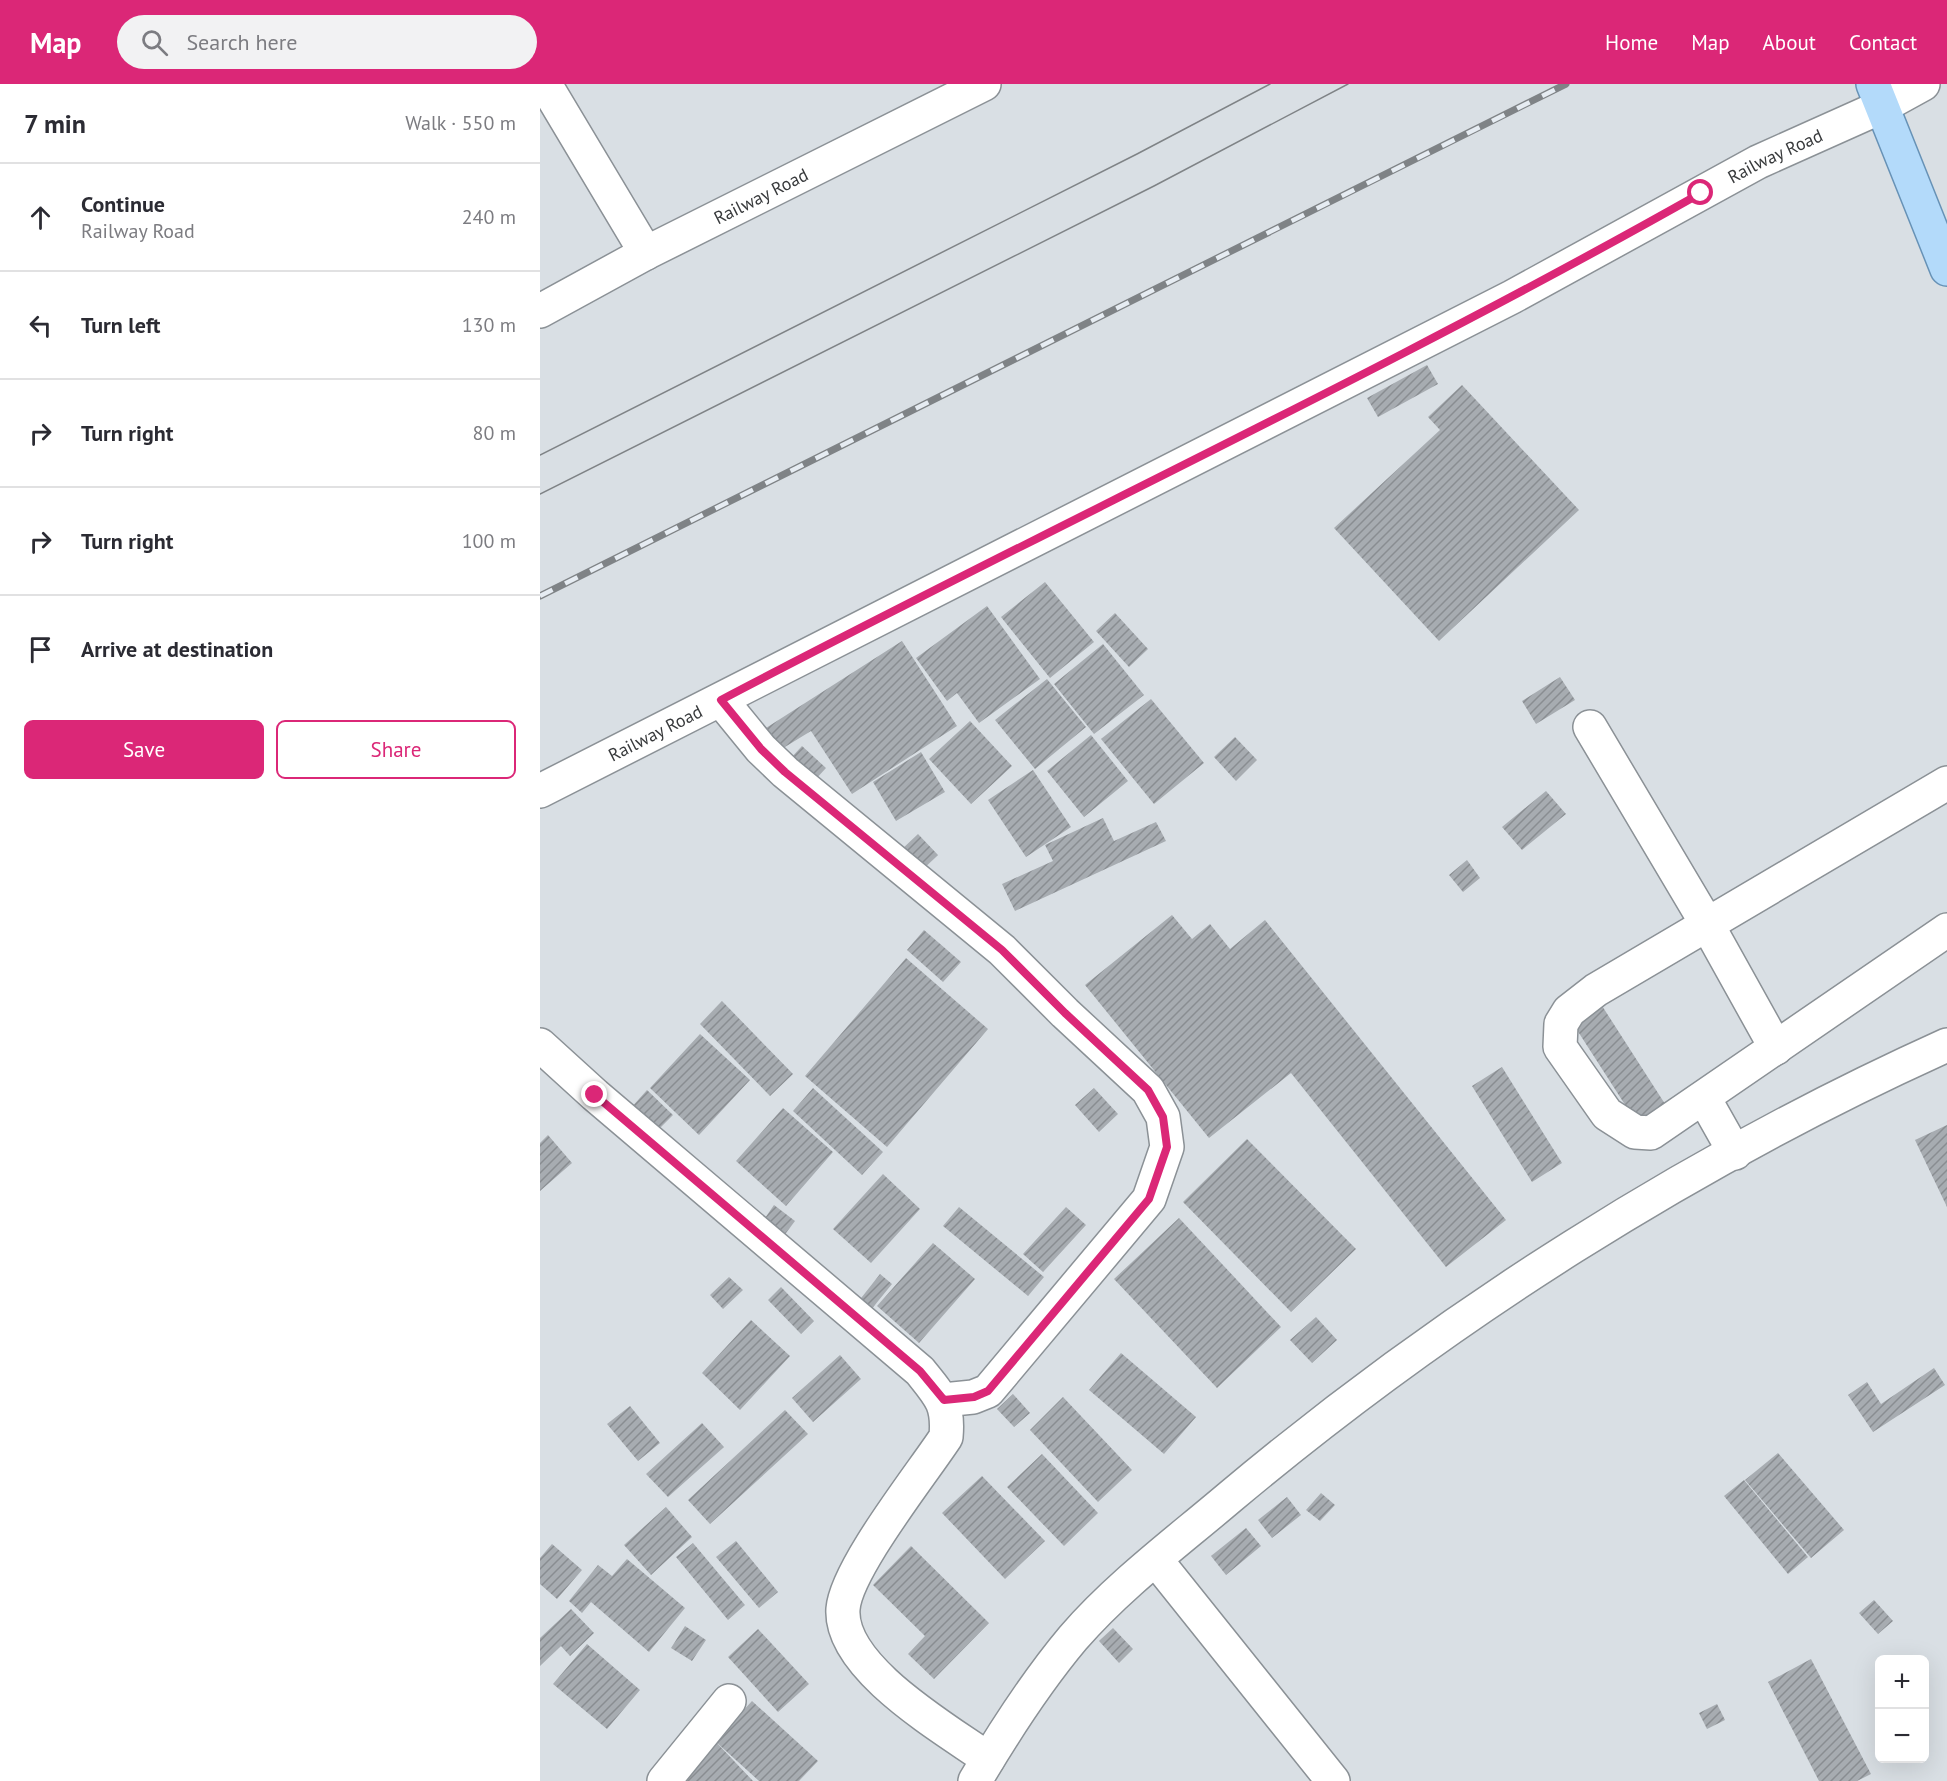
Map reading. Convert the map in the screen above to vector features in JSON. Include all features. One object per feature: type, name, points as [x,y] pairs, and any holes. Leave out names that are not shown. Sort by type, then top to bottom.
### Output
[{"type":"main road","points":[[1878,95],[1946,266]]},
{"type":"street","points":[[545,84],[646,253]]},
{"type":"street","name":"Railway Road","points":[[540,311],[646,253],[984,84]]},
{"type":"street","name":"Railway Road","points":[[540,791],[721,700],[909,601],[1512,297],[1878,95],[1923,84]]},
{"type":"street","points":[[721,700],[761,749],[785,772],[1002,950],[1065,1013],[1148,1090],[1163,1117],[1167,1147],[1149,1199],[988,1391],[974,1397],[944,1400]]},
{"type":"street","points":[[1590,727],[1707,924],[1776,1048]]},
{"type":"street","points":[[1947,783],[1596,990],[1569,1011],[1561,1024],[1560,1047],[1607,1114],[1635,1132],[1651,1133],[1947,930]]},
{"type":"street","points":[[540,1045],[595,1095],[920,1371],[944,1400],[947,1419],[946,1437],[854,1573],[843,1610],[849,1639],[868,1667],[981,1770],[1044,1674],[1074,1637],[1116,1593],[1292,1445],[1477,1309],[1676,1185],[1882,1074],[1947,1045]]},
{"type":"street","points":[[1704,1098],[1734,1153]]},
{"type":"street","points":[[1156,1560],[1333,1781]]},
{"type":"street","points":[[664,1781],[729,1701]]},
{"type":"building","points":[[1427,365],[1438,384],[1378,417],[1367,398]]},
{"type":"building","points":[[1462,385],[1579,510],[1439,641],[1334,528],[1440,430],[1428,417]]},
{"type":"building","points":[[1045,582],[1094,642],[1050,678],[1001,617]]},
{"type":"building","points":[[987,606],[1040,679],[979,723],[957,693],[947,701],[916,658]]},
{"type":"building","points":[[1115,613],[1148,649],[1129,667],[1096,631]]},
{"type":"building","points":[[902,641],[957,726],[852,794],[811,731],[780,750],[766,728]]},
{"type":"building","points":[[1103,644],[1144,695],[1094,734],[1054,684]]},
{"type":"building","points":[[1560,677],[1575,700],[1536,724],[1522,701]]},
{"type":"building","points":[[1047,679],[1086,727],[1035,769],[995,720]]},
{"type":"building","points":[[1151,699],[1204,763],[1154,804],[1101,739]]},
{"type":"building","points":[[970,721],[1012,766],[971,804],[929,759]]},
{"type":"building","points":[[1091,735],[1128,781],[1084,817],[1047,771]]},
{"type":"building","points":[[1235,737],[1257,760],[1236,781],[1214,757]]},
{"type":"building","points":[[802,746],[826,768],[814,781],[790,759]]},
{"type":"building","points":[[921,752],[945,792],[896,821],[873,782]]},
{"type":"building","points":[[1033,770],[1071,827],[1026,857],[988,800]]},
{"type":"building","points":[[1546,791],[1566,814],[1522,850],[1502,827]]},
{"type":"building","points":[[1103,818],[1114,841],[1156,822],[1166,841],[1015,911],[1002,884],[1053,861],[1045,845]]},
{"type":"building","points":[[918,834],[938,855],[920,872],[900,851]]},
{"type":"building","points":[[1467,860],[1480,878],[1463,892],[1449,875]]},
{"type":"building","points":[[1172,915],[1192,939],[1210,924],[1230,949],[1265,920],[1506,1220],[1446,1267],[1291,1073],[1209,1138],[1085,985]]},
{"type":"building","points":[[924,930],[961,962],[943,982],[907,950]]},
{"type":"building","points":[[906,958],[988,1029],[887,1147],[805,1076]]},
{"type":"building","points":[[1597,998],[1667,1107],[1638,1125],[1568,1016]]},
{"type":"building","points":[[722,1001],[793,1074],[770,1096],[700,1024]]},
{"type":"building","points":[[700,1034],[750,1080],[699,1135],[650,1088]]},
{"type":"building","points":[[1502,1067],[1562,1163],[1532,1182],[1472,1086]]},
{"type":"building","points":[[813,1088],[883,1152],[862,1175],[793,1111]]},
{"type":"building","points":[[1094,1088],[1118,1114],[1099,1132],[1075,1105]]},
{"type":"building","points":[[647,1090],[673,1115],[656,1132],[630,1109]]},
{"type":"building","points":[[783,1108],[833,1152],[786,1206],[736,1161]]},
{"type":"building","points":[[1947,1125],[1947,1207],[1915,1140]]},
{"type":"building","points":[[548,1135],[572,1163],[540,1191],[540,1143]]},
{"type":"building","points":[[1247,1139],[1356,1249],[1291,1312],[1183,1202]]},
{"type":"building","points":[[883,1174],[920,1209],[871,1263],[833,1229]]},
{"type":"building","points":[[774,1205],[795,1221],[783,1237],[763,1221]]},
{"type":"building","points":[[959,1207],[1044,1277],[1028,1296],[943,1226]]},
{"type":"building","points":[[1066,1207],[1086,1225],[1043,1272],[1023,1254]]},
{"type":"building","points":[[1179,1218],[1281,1327],[1217,1388],[1114,1279]]},
{"type":"building","points":[[933,1243],[975,1279],[919,1343],[877,1306]]},
{"type":"building","points":[[880,1274],[892,1284],[870,1311],[858,1302]]},
{"type":"building","points":[[729,1277],[743,1290],[723,1309],[710,1295]]},
{"type":"building","points":[[781,1287],[814,1321],[801,1334],[768,1300]]},
{"type":"building","points":[[1316,1317],[1337,1340],[1312,1363],[1290,1340]]},
{"type":"building","points":[[751,1320],[790,1356],[740,1410],[702,1373]]},
{"type":"building","points":[[1121,1353],[1196,1417],[1164,1454],[1089,1390]]},
{"type":"building","points":[[840,1355],[861,1379],[813,1422],[792,1398]]},
{"type":"building","points":[[1934,1368],[1945,1385],[1873,1432],[1848,1395],[1867,1382],[1881,1404]]},
{"type":"building","points":[[1013,1394],[1030,1413],[1014,1427],[997,1409]]},
{"type":"building","points":[[1063,1397],[1132,1470],[1098,1502],[1030,1430]]},
{"type":"building","points":[[630,1406],[660,1443],[638,1461],[607,1424]]},
{"type":"building","points":[[785,1410],[808,1434],[710,1524],[688,1500]]},
{"type":"building","points":[[702,1423],[724,1447],[668,1497],[646,1474]]},
{"type":"building","points":[[1778,1453],[1844,1530],[1811,1558],[1745,1480]]},
{"type":"building","points":[[1042,1454],[1098,1513],[1064,1546],[1007,1487]]},
{"type":"building","points":[[982,1476],[1045,1541],[1005,1579],[942,1513]]},
{"type":"building","points":[[1744,1480],[1808,1557],[1788,1574],[1724,1496]]},
{"type":"building","points":[[1321,1493],[1335,1505],[1320,1521],[1306,1510]]},
{"type":"building","points":[[1287,1497],[1301,1515],[1272,1538],[1258,1520]]},
{"type":"building","points":[[666,1507],[692,1537],[651,1575],[624,1545]]},
{"type":"building","points":[[1246,1528],[1261,1546],[1226,1575],[1211,1556]]},
{"type":"building","points":[[736,1541],[778,1592],[759,1608],[716,1557]]},
{"type":"building","points":[[693,1543],[745,1605],[728,1620],[676,1557]]},
{"type":"building","points":[[552,1544],[582,1570],[557,1599],[540,1584],[540,1558]]},
{"type":"building","points":[[911,1546],[989,1623],[934,1679],[908,1654],[925,1636],[873,1585]]},
{"type":"building","points":[[627,1559],[685,1608],[649,1652],[591,1602],[582,1613],[569,1601],[598,1565],[612,1576]]},
{"type":"building","points":[[1874,1600],[1893,1621],[1878,1634],[1859,1613]]},
{"type":"building","points":[[571,1609],[594,1633],[570,1656],[561,1646],[540,1666],[540,1638]]},
{"type":"building","points":[[685,1626],[706,1640],[692,1661],[671,1648]]},
{"type":"building","points":[[1113,1628],[1133,1649],[1119,1663],[1099,1641]]},
{"type":"building","points":[[758,1629],[809,1684],[778,1712],[728,1657]]},
{"type":"building","points":[[587,1644],[640,1690],[607,1729],[553,1684]]},
{"type":"building","points":[[1811,1659],[1871,1774],[1857,1781],[1819,1781],[1768,1682]]},
{"type":"building","points":[[752,1701],[818,1761],[799,1781],[759,1781],[715,1741]]},
{"type":"building","points":[[1717,1704],[1725,1720],[1707,1729],[1699,1713]]},
{"type":"building","points":[[716,1742],[753,1781],[677,1781]]},
{"type":"tram line","points":[[540,455],[1137,154],[1270,84]]},
{"type":"tram line","points":[[540,494],[1154,186],[1348,84]]},
{"type":"railway","points":[[540,596],[1566,84]]},
{"type":"route","points":[[595,1095],[920,1371],[944,1400],[974,1397],[988,1391],[1149,1199],[1167,1147],[1163,1117],[1148,1090],[1065,1013],[1002,950],[868,837],[785,772],[761,749],[721,700],[888,612],[1512,297],[1701,193]]}]
